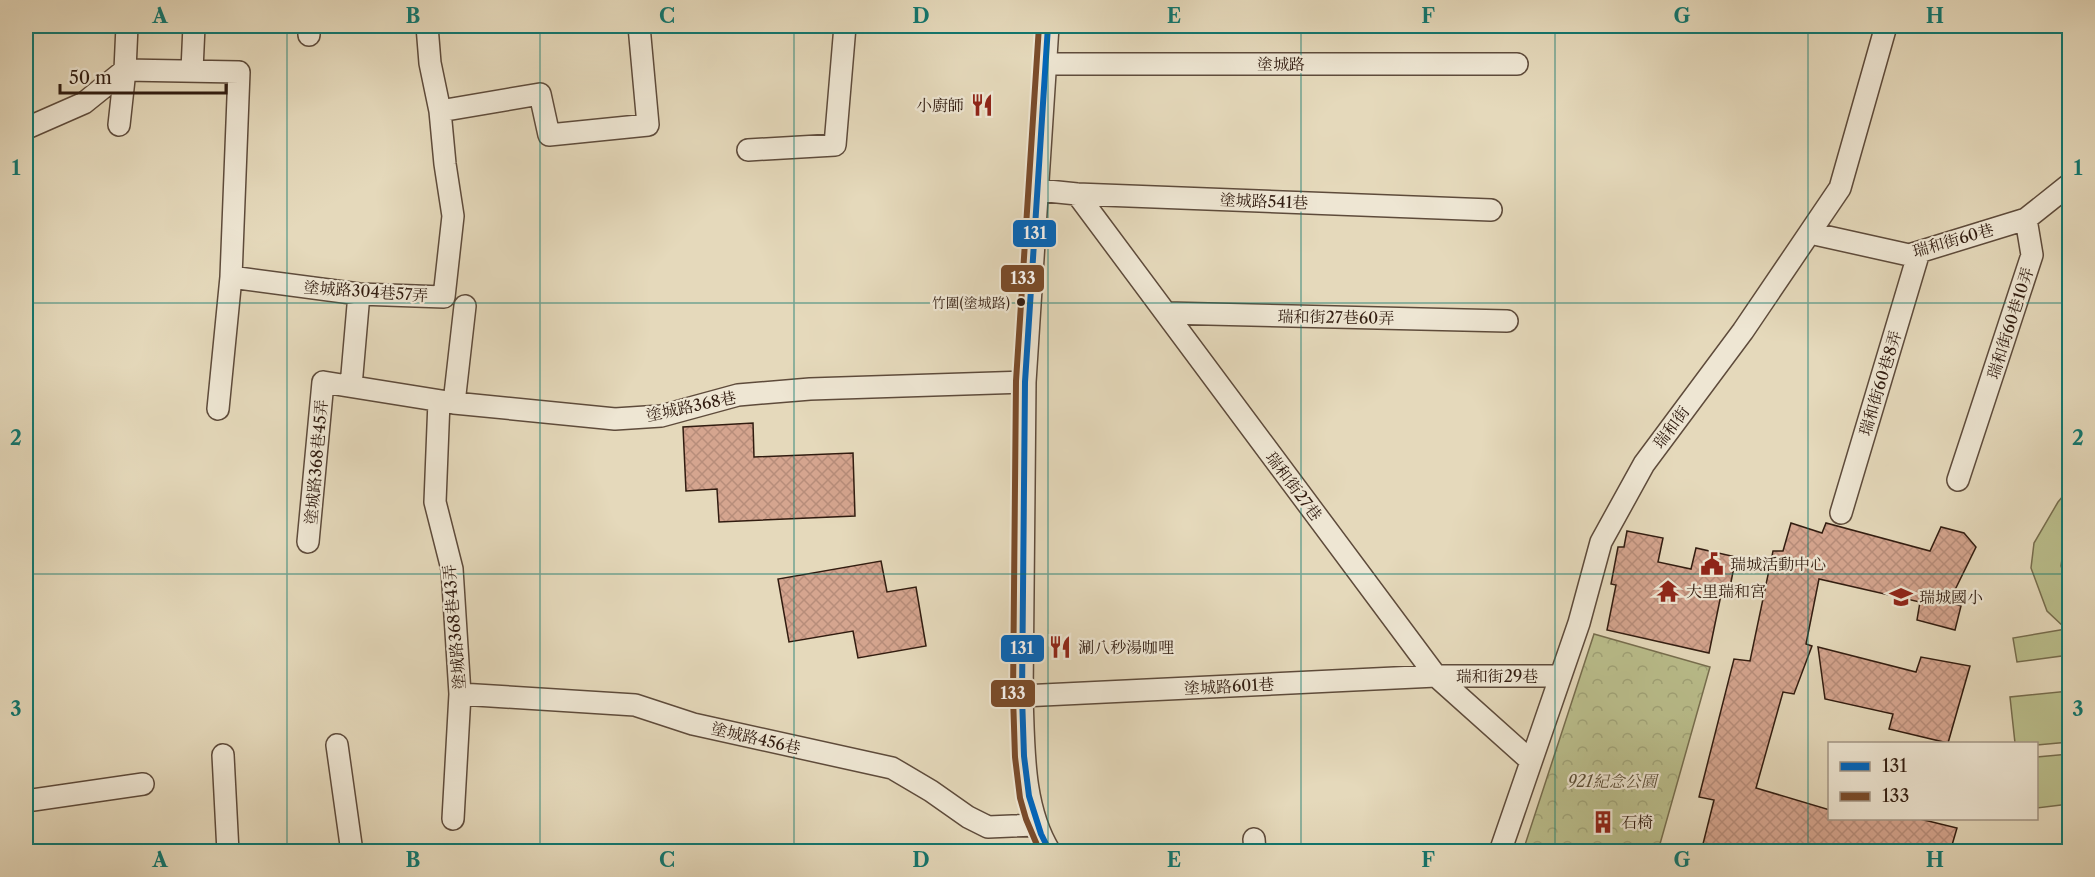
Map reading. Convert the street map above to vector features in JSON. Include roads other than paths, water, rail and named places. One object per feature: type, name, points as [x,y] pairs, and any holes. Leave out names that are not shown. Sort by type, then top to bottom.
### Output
[{"type":"street","points":[[119,125],[127,26]]},
{"type":"street","points":[[192,70],[194,26]]},
{"type":"street","name":"塗城路304巷57弄","points":[[231,277],[359,294],[444,297],[453,216],[440,111],[430,63],[427,26]]},
{"type":"street","points":[[440,111],[540,94],[549,135],[648,125],[639,26]]},
{"type":"street","points":[[748,150],[835,145],[845,26]]},
{"type":"street","points":[[1048,26],[1024,382],[1022,696],[1026,768],[1036,825],[1050,852]]},
{"type":"street","name":"瑞和街","points":[[1500,852],[1579,623],[1601,542],[1644,464],[1743,332],[1840,188],[1886,26]]},
{"type":"street","name":"塗城路","points":[[1045,64],[1516,64]]},
{"type":"street","points":[[27,128],[84,103],[125,70],[239,72],[231,277],[219,409]]},
{"type":"street","points":[[2025,219],[2070,184]]},
{"type":"street","name":"塗城路541巷","points":[[1038,190],[1077,194],[1491,210]]},
{"type":"street","name":"瑞和街27巷","points":[[1077,194],[1436,676],[1531,761]]},
{"type":"street","name":"瑞和街60巷","points":[[1810,233],[1909,255],[2025,219]]},
{"type":"street","name":"瑞和街60巷10弄","points":[[1958,480],[2032,255],[2025,219]]},
{"type":"street","name":"瑞和街60巷8弄","points":[[1841,513],[1919,252]]},
{"type":"street","points":[[351,386],[359,294]]},
{"type":"street","name":"塗城路368巷43弄","points":[[453,819],[460,694],[452,569],[435,502],[446,402],[465,306]]},
{"type":"street","name":"瑞和街27巷60弄","points":[[1166,313],[1507,321]]},
{"type":"street","name":"塗城路368巷","points":[[323,382],[446,402],[615,419],[660,416],[738,395],[810,389],[1024,382]]},
{"type":"street","name":"塗城路368巷45弄","points":[[308,542],[323,382]]},
{"type":"street","name":"瑞和街29巷","points":[[1436,676],[1559,676]]},
{"type":"street","name":"塗城路601巷","points":[[1022,696],[1436,676]]},
{"type":"street","name":"塗城路456巷","points":[[460,694],[635,705],[693,724],[892,768],[931,791],[968,817],[988,826],[1036,825]]},
{"type":"street","points":[[337,745],[352,852]]},
{"type":"street","points":[[223,755],[228,852]]},
{"type":"street","points":[[26,801],[143,784]]},
{"type":"place","name":"小廚師","points":[[982,105]]},
{"type":"place","name":"竹圍(塗城路)","points":[[1021,302]]},
{"type":"place","name":"瑞城活動中心","points":[[1712,564]]},
{"type":"place","name":"大里瑞和宮","points":[[1668,591]]},
{"type":"place","name":"瑞城國小","points":[[1901,597]]},
{"type":"place","name":"涮八秒湯咖哩","points":[[1060,647]]},
{"type":"place","name":"石椅","points":[[1603,822]]},
{"type":"park label","name":"921紀念公園","points":[[1612,781]]}]
